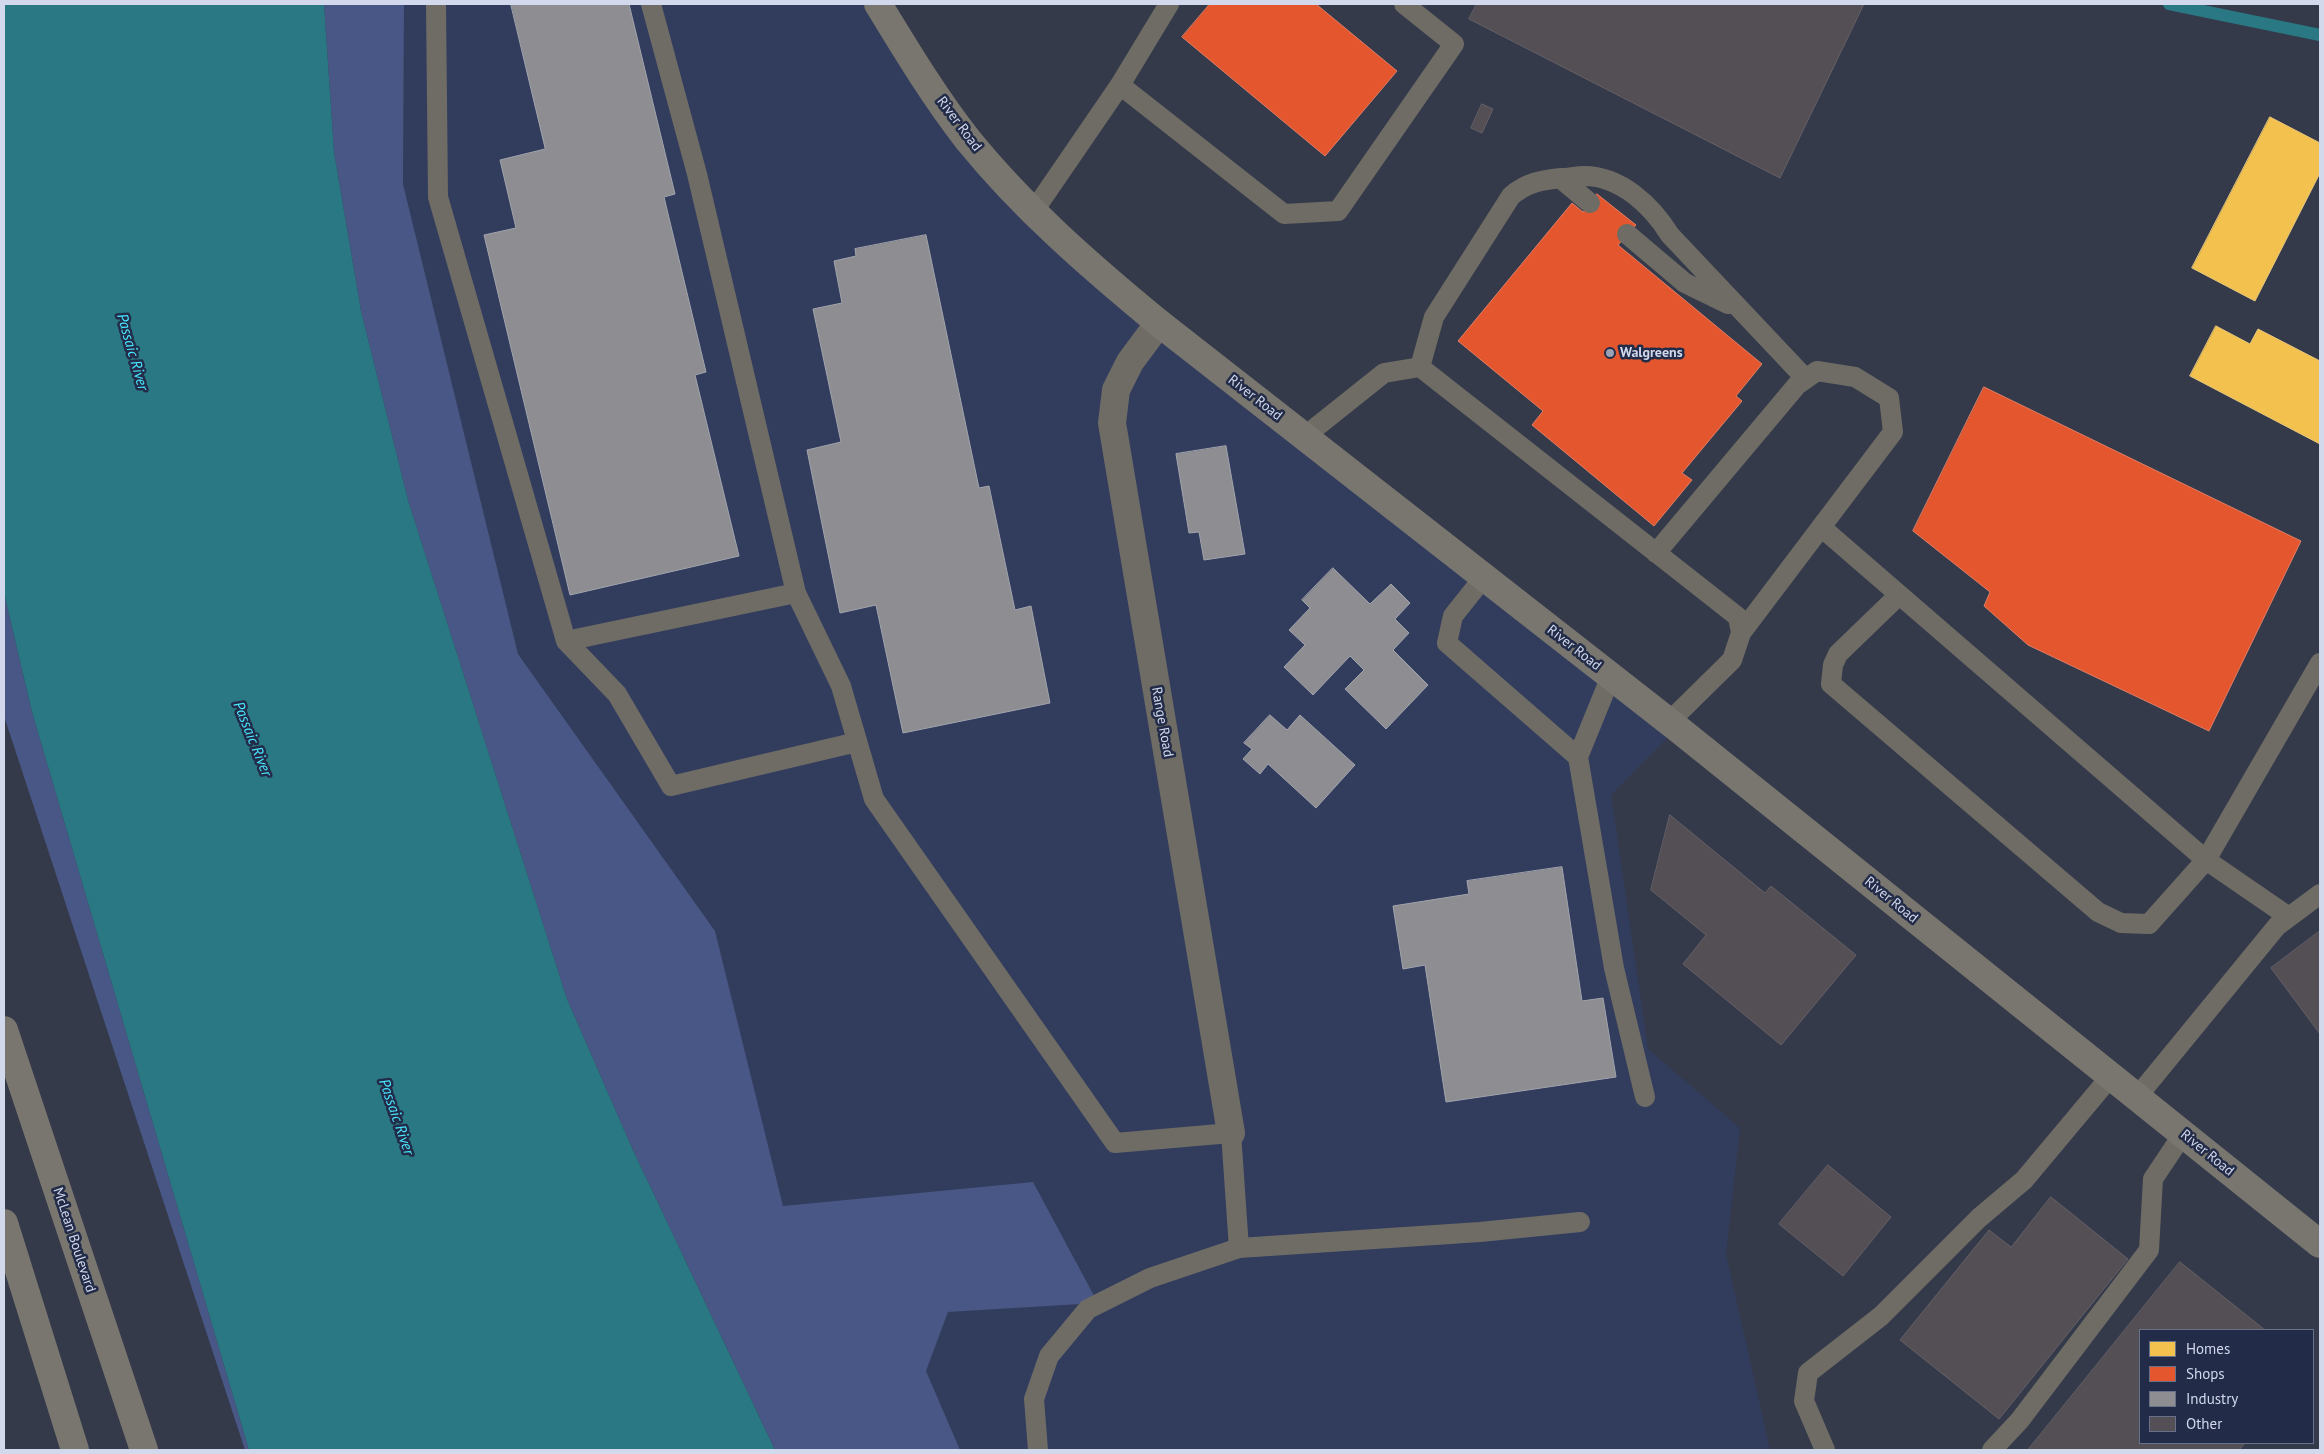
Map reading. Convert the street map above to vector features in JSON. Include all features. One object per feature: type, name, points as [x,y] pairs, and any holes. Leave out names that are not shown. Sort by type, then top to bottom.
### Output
[{"type":"main road","name":"River Road","points":[[878,4],[925,78],[968,139],[1033,212],[1082,260],[1159,323],[1669,722],[2320,1244]]},
{"type":"main road","name":"McLean Boulevard","points":[[4,1030],[144,1450]]},
{"type":"main road","points":[[4,1223],[75,1450]]},
{"type":"street","name":"Range Road","points":[[1159,323],[1130,362],[1116,390],[1112,423],[1231,1133]]},
{"type":"lane","points":[[436,4],[438,197],[566,641],[617,694],[671,786],[857,742]]},
{"type":"lane","points":[[651,4],[697,174],[796,593],[840,686],[874,799],[1114,1143],[1231,1133],[1239,1248]]},
{"type":"lane","points":[[1033,212],[1120,85],[1169,4]]},
{"type":"lane","points":[[1120,85],[1284,214],[1338,210],[1454,44],[1404,4]]},
{"type":"lane","points":[[1420,367],[1434,318],[1511,196],[1522,187],[1540,180],[1586,176],[1622,186],[1640,198],[1658,216],[1670,235],[1806,380]]},
{"type":"lane","points":[[1560,178],[1590,203]]},
{"type":"lane","points":[[1627,234],[1684,283],[1739,309]]},
{"type":"lane","points":[[1305,436],[1384,373],[1420,367],[1738,617],[1741,633]]},
{"type":"lane","points":[[1656,553],[1797,385],[1817,371],[1855,377],[1889,398],[1893,432],[1741,633],[1732,660],[1669,722]]},
{"type":"lane","points":[[1821,527],[2206,860],[2289,917]]},
{"type":"lane","points":[[1484,577],[1452,616],[1447,643],[1578,757]]},
{"type":"lane","points":[[566,641],[796,593]]},
{"type":"lane","points":[[1899,595],[1838,654],[1833,666],[1831,684],[2098,912],[2121,923],[2149,924],[2206,860],[2320,663]]},
{"type":"lane","points":[[1611,676],[1578,757],[1614,968],[1645,1097]]},
{"type":"lane","points":[[2137,1097],[2277,926],[2320,894]]},
{"type":"lane","points":[[1825,1450],[1804,1401],[1808,1372],[1881,1316],[1979,1218],[2024,1180],[2111,1076]]},
{"type":"lane","points":[[1992,1450],[2020,1420],[2149,1250],[2153,1179],[2183,1134]]},
{"type":"lane","points":[[1038,1450],[1034,1399],[1049,1356],[1088,1309],[1150,1278],[1239,1248],[1480,1232],[1580,1222]]},
{"type":"shaded area","points":[[324,4],[404,4],[403,184],[518,654],[715,931],[783,1206],[1033,1182],[1098,1303],[948,1312],[926,1371],[960,1450],[775,1450],[632,1148],[567,999],[408,500],[361,311],[334,152]]},
{"type":"shaded area","points":[[404,4],[878,4],[1020,199],[1677,728],[1611,795],[1648,1049],[1740,1128],[1726,1254],[1770,1450],[960,1450],[926,1371],[948,1312],[1098,1303],[1033,1182],[783,1206],[715,931],[518,654],[403,184]]},
{"type":"shaded area","points":[[4,593],[32,712],[249,1450],[245,1450],[4,716]]},
{"type":"water","name":"Passaic River","points":[[4,4],[324,4],[334,152],[361,311],[408,500],[567,999],[632,1148],[775,1450],[249,1450],[32,712],[4,593]]},
{"type":"building: Homes","points":[[2270,117],[2320,143],[2320,173],[2255,301],[2192,268]]},
{"type":"building: Homes","points":[[2216,326],[2250,344],[2258,329],[2320,361],[2320,444],[2190,376]]},
{"type":"building: Shops","points":[[1210,4],[1316,4],[1397,71],[1325,156],[1182,37]]},
{"type":"building: Shops","name":"Walgreens","points":[[1597,194],[1636,225],[1618,245],[1762,364],[1736,396],[1742,401],[1682,473],[1692,480],[1654,526],[1532,425],[1543,411],[1458,341],[1572,203],[1583,212]]},
{"type":"building: Shops","points":[[1984,387],[2301,541],[2209,731],[2028,645],[1984,606],[1990,592],[1913,531]]},
{"type":"building: Industry","points":[[511,4],[629,4],[675,194],[664,197],[706,372],[695,375],[739,556],[570,595],[484,235],[516,228],[500,160],[545,149]]},
{"type":"building: Industry","points":[[926,235],[979,488],[989,486],[1015,610],[1031,606],[1050,703],[903,733],[876,605],[840,613],[807,450],[841,442],[813,309],[842,303],[834,261],[856,256],[855,249]]},
{"type":"building: Industry","points":[[1226,446],[1245,554],[1204,560],[1199,532],[1189,533],[1176,454]]},
{"type":"building: Industry","points":[[1333,568],[1370,604],[1391,584],[1410,603],[1395,619],[1409,633],[1393,650],[1428,685],[1386,729],[1345,689],[1364,670],[1350,656],[1313,695],[1284,667],[1305,645],[1289,630],[1310,608],[1302,600]]},
{"type":"building: Industry","points":[[1270,715],[1287,730],[1300,715],[1355,765],[1316,808],[1268,764],[1260,774],[1243,759],[1252,749],[1244,743]]},
{"type":"building: Industry","points":[[1562,867],[1582,1001],[1603,998],[1616,1077],[1446,1102],[1425,965],[1403,969],[1393,906],[1469,894],[1467,881]]},
{"type":"building: Other","points":[[1477,4],[1864,4],[1780,178],[1469,19]]},
{"type":"building: Other","points":[[1482,104],[1493,109],[1482,133],[1471,128]]},
{"type":"building: Other","points":[[1670,815],[1765,893],[1771,886],[1856,955],[1781,1045],[1683,964],[1706,935],[1651,890]]},
{"type":"building: Other","points":[[2320,931],[2320,1034],[2271,968]]},
{"type":"building: Other","points":[[1828,1165],[1891,1217],[1843,1276],[1779,1224]]},
{"type":"building: Other","points":[[2051,1197],[2128,1259],[1999,1419],[1900,1340],[1989,1230],[2011,1247]]},
{"type":"building: Other","points":[[2180,1262],[2264,1329],[2139,1329],[2139,1444],[2244,1444],[2239,1450],[2028,1450]]},
{"type":"waterway","points":[[2169,4],[2320,35]]},
{"type":"place","name":"Walgreens","points":[[1610,353]]}]
